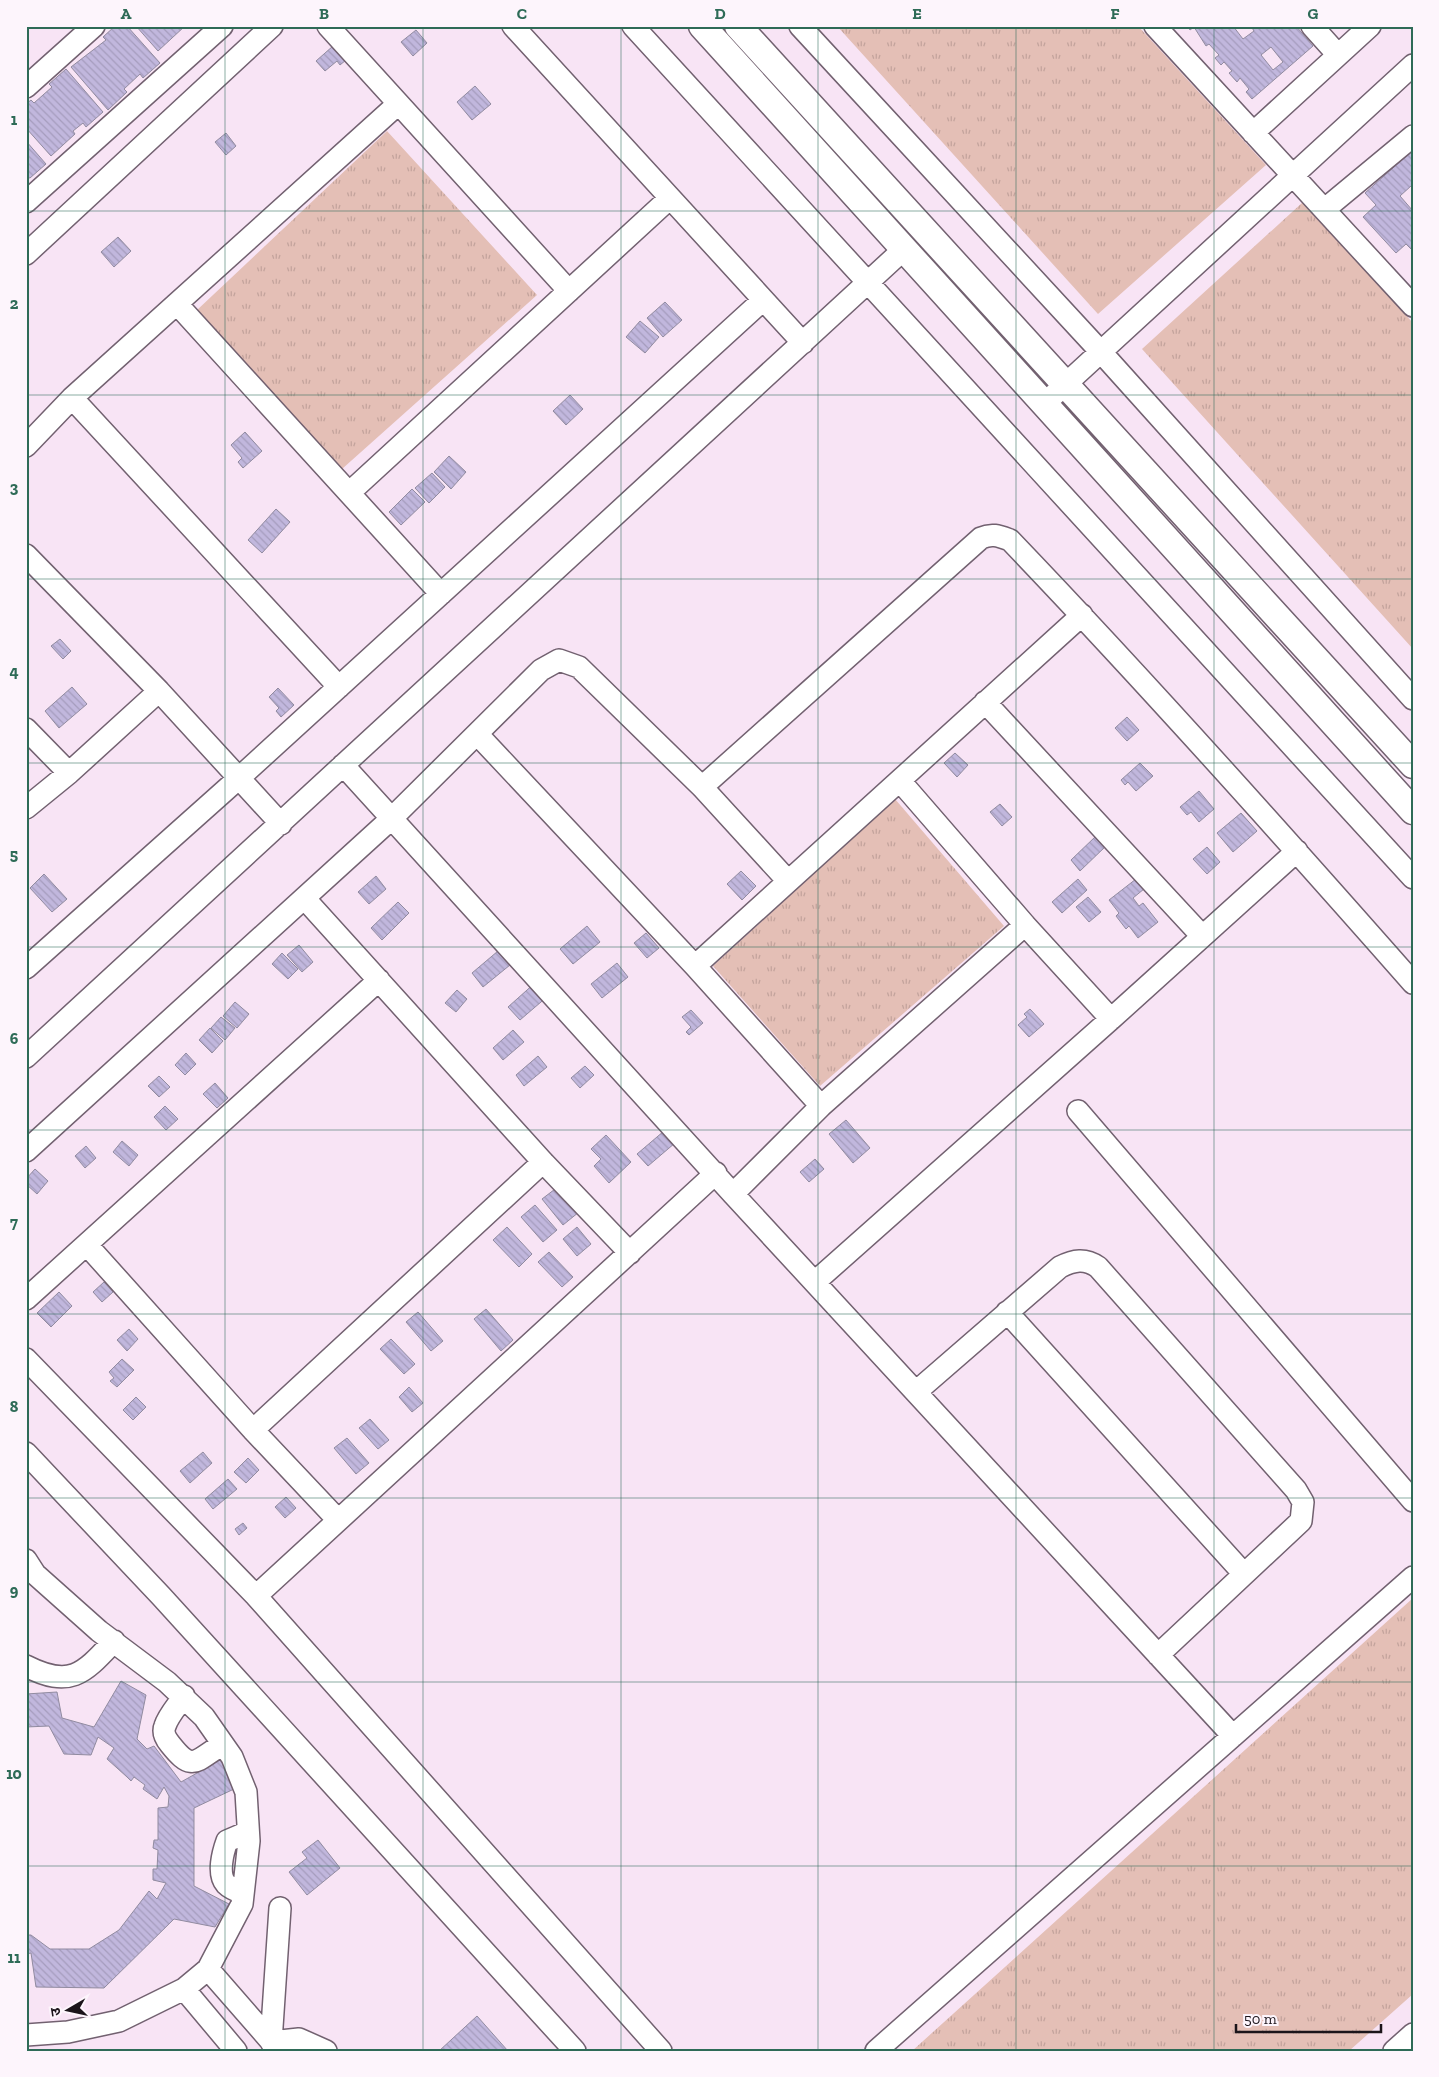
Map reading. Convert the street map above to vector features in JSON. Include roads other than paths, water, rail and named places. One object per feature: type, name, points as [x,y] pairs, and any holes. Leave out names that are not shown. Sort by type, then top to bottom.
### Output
[{"type":"street","points":[[29,79],[94,26]]},
{"type":"street","points":[[26,202],[222,26]]},
{"type":"street","points":[[26,254],[272,26]]},
{"type":"street","points":[[328,26],[569,291]]},
{"type":"street","points":[[513,26],[803,343]]},
{"type":"street","points":[[633,26],[1413,878]]},
{"type":"street","points":[[702,26],[1413,811]]},
{"type":"street","points":[[738,26],[1413,766]]},
{"type":"street","points":[[800,26],[1100,352],[1413,699]]},
{"type":"street","points":[[1155,26],[1413,306]]},
{"type":"street","points":[[1312,26],[1338,55]]},
{"type":"street","points":[[1253,133],[1370,26]]},
{"type":"street","points":[[1044,404],[1413,65]]},
{"type":"street","points":[[26,446],[72,398],[398,104]]},
{"type":"street","points":[[1325,209],[1413,136]]},
{"type":"street","points":[[349,493],[670,198]]},
{"type":"street","points":[[26,1057],[903,250]]},
{"type":"street","points":[[26,968],[239,778],[763,300]]},
{"type":"street","points":[[177,304],[441,594]]},
{"type":"street","points":[[72,398],[339,687]]},
{"type":"street","points":[[702,787],[981,538],[990,534],[1010,540],[1082,614],[1297,851],[1413,983]]},
{"type":"street","points":[[26,556],[159,691],[281,824]]},
{"type":"street","points":[[695,966],[1082,614]]},
{"type":"street","points":[[26,1151],[305,899],[478,734],[541,670],[559,660],[568,661],[579,667],[702,787],[788,881]]},
{"type":"street","points":[[26,808],[69,773],[159,691]]},
{"type":"street","points":[[985,702],[1202,936]]},
{"type":"street","points":[[26,729],[69,773]]},
{"type":"street","points":[[478,734],[695,966],[821,1106]]},
{"type":"street","points":[[343,765],[716,1173],[733,1194],[816,1281],[1233,1736]]},
{"type":"street","points":[[900,781],[1025,926],[1111,1019]]},
{"type":"street","points":[[816,1281],[1297,851]]},
{"type":"street","points":[[305,899],[543,1162],[630,1254]]},
{"type":"street","points":[[733,1194],[821,1106],[1025,926]]},
{"type":"street","points":[[26,1299],[88,1245],[379,980]]},
{"type":"street","points":[[1078,1111],[1413,1501]]},
{"type":"street","points":[[253,1430],[543,1162]]},
{"type":"street","points":[[256,1596],[716,1173]]},
{"type":"street","points":[[88,1245],[253,1430],[338,1520]]},
{"type":"street","points":[[917,1391],[1060,1267],[1079,1260],[1088,1261],[1098,1267],[1133,1305],[1296,1490],[1304,1502],[1301,1521],[1158,1654]]},
{"type":"street","points":[[1007,1312],[1244,1574]]},
{"type":"street","points":[[26,1359],[256,1596],[661,2051]]},
{"type":"street","points":[[26,1453],[162,1596],[575,2051]]},
{"type":"street","points":[[26,1560],[35,1574],[99,1631],[184,1696],[204,1717],[232,1757],[246,1792],[248,1832],[227,1841],[224,1851],[222,1875],[224,1883],[243,1894],[242,1904],[208,1969],[184,1989],[119,2021],[68,2032],[26,2035]]},
{"type":"street","points":[[876,2051],[1413,1577]]},
{"type":"street","points":[[26,1666],[43,1675],[63,1677],[76,1675],[88,1670],[114,1641]]},
{"type":"street","points":[[184,1696],[164,1726],[164,1732],[183,1760],[190,1762],[197,1760],[223,1744]]},
{"type":"street","points":[[276,2046],[280,1908]]},
{"type":"street","points":[[208,1969],[276,2046]]},
{"type":"street","points":[[184,1989],[236,2051]]},
{"type":"street","points":[[1394,2051],[1413,2034]]},
{"type":"street","points":[[276,2046],[299,2038],[326,2051]]}]
